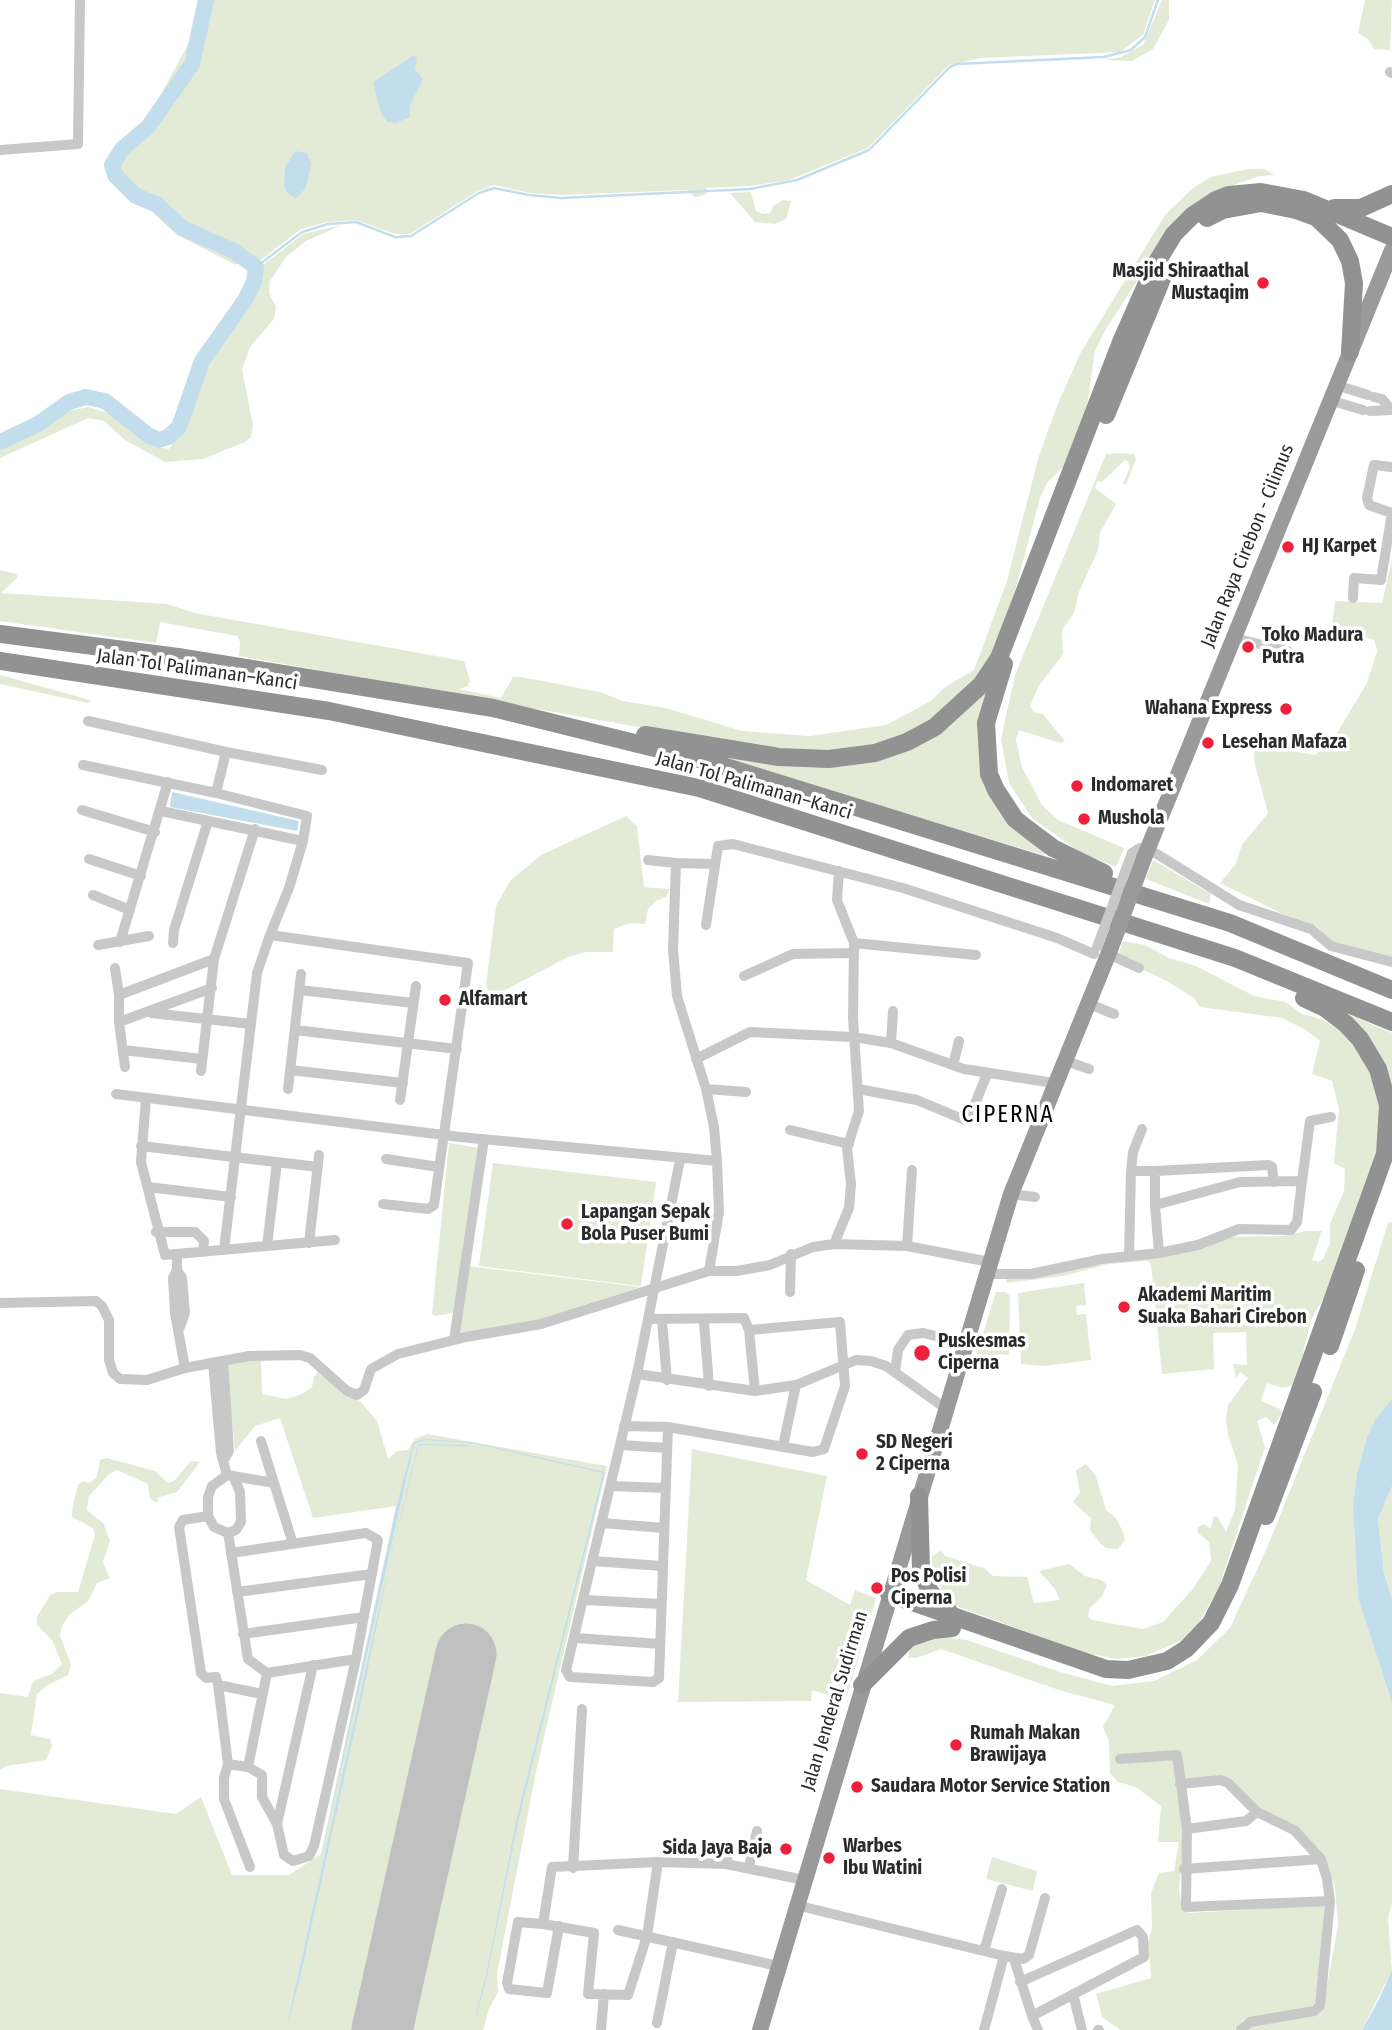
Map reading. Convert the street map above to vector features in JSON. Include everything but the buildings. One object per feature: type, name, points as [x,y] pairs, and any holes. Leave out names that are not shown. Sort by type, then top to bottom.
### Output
[{"type":"highway","points":[[493,708],[741,752],[804,759],[875,753],[907,742],[935,727],[981,685],[999,658],[1125,332],[1155,265],[1174,234],[1203,207],[1229,195],[1261,192],[1304,200],[1318,212],[1340,240],[1353,271],[1350,352]]},
{"type":"highway","points":[[1318,212],[1361,208],[1392,194]]},
{"type":"highway","points":[[1230,923],[1176,899],[1087,867],[1053,848],[1015,819],[1003,804],[989,774],[986,723],[995,688],[1039,577],[1167,265],[1182,242],[1210,216],[1245,204],[1318,212],[1392,237]]},
{"type":"highway","points":[[1318,212],[1392,250]]},
{"type":"highway","name":"Jalan Raya Cirebon - Cilimus","points":[[1102,951],[1234,638],[1392,250]]},
{"type":"highway","name":"Jalan Tol Palimanan–Kanci","points":[[0,635],[178,657],[493,708],[720,765],[1230,923],[1392,990]]},
{"type":"highway","name":"Jalan Tol Palimanan–Kanci","points":[[0,661],[329,710],[699,788],[1220,954],[1392,1022]]},
{"type":"highway","name":"Jalan Jenderal Sudirman","points":[[760,2030],[1011,1194],[1100,974],[1102,951]]},
{"type":"highway","points":[[919,1496],[920,1560],[924,1578],[930,1592],[954,1623],[1090,1665],[1128,1670],[1167,1661],[1186,1649],[1211,1623],[1230,1585],[1279,1443],[1304,1384],[1380,1173],[1389,1120],[1378,1069],[1365,1045],[1346,1024],[1325,1008],[1220,954]]},
{"type":"highway","points":[[888,1600],[1071,1666],[1114,1675],[1139,1675],[1170,1665],[1206,1639],[1223,1614],[1243,1574],[1336,1329],[1378,1205],[1392,1175]]},
{"type":"highway","points":[[862,1685],[909,1638],[954,1623]]},
{"type":"street","points":[[0,150],[78,144],[80,0]]},
{"type":"street","points":[[1333,393],[1382,399],[1392,410]]},
{"type":"street","points":[[1333,393],[1366,410],[1392,410]]},
{"type":"street","points":[[1353,598],[1354,578],[1381,580],[1392,513],[1369,505],[1367,498],[1374,465],[1392,467]]},
{"type":"street","points":[[1234,638],[1288,651]]},
{"type":"street","points":[[88,721],[322,770]]},
{"type":"street","points":[[216,793],[226,752]]},
{"type":"street","points":[[83,765],[168,782],[307,816],[304,838],[257,972],[224,1250]]},
{"type":"street","points":[[120,942],[168,782]]},
{"type":"street","points":[[82,810],[155,832]]},
{"type":"street","points":[[161,811],[304,838]]},
{"type":"street","points":[[173,943],[174,930],[208,821]]},
{"type":"street","points":[[201,1071],[214,959],[255,829]]},
{"type":"street","points":[[706,925],[714,864],[720,845],[733,844],[839,871],[1102,951],[1139,968]]},
{"type":"street","points":[[1141,854],[1193,874],[1239,905],[1311,929],[1331,946],[1392,962]]},
{"type":"street","points":[[89,859],[141,876]]},
{"type":"street","points":[[648,860],[714,864]]},
{"type":"street","points":[[676,863],[673,964],[677,996],[706,1089],[714,1127],[717,1161],[719,1212],[709,1271]]},
{"type":"street","points":[[834,1244],[852,1196],[847,1158],[859,1111],[853,1037],[854,948],[837,900],[839,871]]},
{"type":"street","points":[[93,895],[130,910]]},
{"type":"street","points":[[270,935],[468,963],[445,1135],[431,1209],[383,1204]]},
{"type":"street","points":[[98,945],[149,936]]},
{"type":"street","points":[[744,976],[793,954],[854,948],[976,955]]},
{"type":"street","points":[[119,995],[214,959]]},
{"type":"street","points":[[115,968],[125,1068]]},
{"type":"street","points":[[288,1089],[301,974]]},
{"type":"street","points":[[400,1100],[416,986]]},
{"type":"street","points":[[119,1022],[212,988]]},
{"type":"street","points":[[300,990],[413,1003]]},
{"type":"street","points":[[194,995],[194,1018]]},
{"type":"street","points":[[1087,1003],[1114,1014]]},
{"type":"street","points":[[891,1043],[893,1011]]},
{"type":"street","points":[[148,1013],[251,1024]]},
{"type":"street","points":[[295,1030],[457,1049]]},
{"type":"street","points":[[696,1059],[750,1032],[853,1037],[891,1043],[987,1074],[1054,1083]]},
{"type":"street","points":[[953,1065],[959,1041]]},
{"type":"street","points":[[122,1050],[202,1059]]},
{"type":"street","points":[[1063,1060],[1089,1069]]},
{"type":"street","points":[[290,1070],[403,1083]]},
{"type":"street","points":[[858,1089],[917,1100],[965,1120],[970,1116],[987,1074]]},
{"type":"street","points":[[706,1089],[746,1092]]},
{"type":"street","points":[[116,1094],[445,1135],[680,1160],[717,1161]]},
{"type":"street","points":[[146,1098],[141,1146],[162,1253],[177,1254],[335,1240]]},
{"type":"street","points":[[0,1303],[96,1301],[102,1306],[109,1320],[109,1360],[113,1373],[120,1380],[147,1380],[185,1368],[249,1356],[299,1355],[310,1359],[347,1391],[360,1395],[371,1369],[381,1361],[454,1340],[541,1324],[709,1271],[748,1270],[770,1265],[791,1254],[834,1244],[907,1246],[988,1268],[1031,1274],[1102,1259],[1159,1253],[1198,1245],[1239,1229],[1291,1230],[1297,1222],[1310,1121],[1331,1117]]},
{"type":"street","points":[[1129,1256],[1131,1171],[1133,1152],[1142,1129]]},
{"type":"street","points":[[790,1130],[849,1144]]},
{"type":"street","points":[[454,1340],[484,1139]]},
{"type":"street","points":[[141,1146],[318,1167]]},
{"type":"street","points":[[309,1243],[319,1154]]},
{"type":"street","points":[[386,1159],[439,1167]]},
{"type":"street","points":[[668,1427],[659,1678],[656,1682],[570,1677],[566,1670],[586,1600],[637,1374],[680,1160]]},
{"type":"street","points":[[267,1246],[276,1162]]},
{"type":"street","points":[[1131,1171],[1269,1165],[1272,1167],[1274,1182]]},
{"type":"street","points":[[907,1246],[912,1170]]},
{"type":"street","points":[[1155,1171],[1159,1253]]},
{"type":"street","points":[[1155,1205],[1222,1185],[1302,1181]]},
{"type":"street","points":[[148,1187],[230,1197]]},
{"type":"street","points":[[1011,1194],[1035,1197]]},
{"type":"street","points":[[156,1232],[195,1232],[204,1241],[203,1252]]},
{"type":"street","points":[[177,1254],[177,1270],[173,1278],[180,1313],[185,1368]]},
{"type":"street","points":[[790,1292],[791,1254]]},
{"type":"street","points":[[649,1319],[662,1321],[744,1318],[749,1330],[755,1391]]},
{"type":"street","points":[[662,1321],[667,1380]]},
{"type":"street","points":[[704,1322],[709,1387]]},
{"type":"street","points":[[624,1426],[668,1427],[813,1452],[828,1444],[845,1386],[840,1322],[749,1330]]},
{"type":"street","points":[[895,1372],[898,1350],[908,1335],[923,1333],[965,1343]]},
{"type":"street","points":[[637,1374],[709,1387],[755,1391],[796,1385],[856,1360],[871,1361],[895,1372],[945,1408]]},
{"type":"street","points":[[218,1362],[221,1452],[231,1476],[240,1492],[241,1522],[236,1530],[228,1533],[214,1527],[208,1516],[208,1497],[212,1486],[231,1476],[274,1483]]},
{"type":"street","points":[[783,1447],[796,1385]]},
{"type":"street","points":[[261,1441],[293,1544]]},
{"type":"street","points":[[621,1445],[667,1448]]},
{"type":"street","points":[[610,1486],[666,1488]]},
{"type":"street","points":[[208,1516],[183,1520],[179,1527],[200,1668],[203,1676],[216,1677],[218,1684],[228,1764],[224,1778],[224,1799],[250,1867]]},
{"type":"street","points":[[602,1523],[664,1528]]},
{"type":"street","points":[[228,1533],[247,1660],[267,1673],[356,1659]]},
{"type":"street","points":[[228,1764],[248,1767],[263,1777],[262,1797],[277,1824],[288,1859],[299,1860],[311,1854],[379,1545],[371,1533],[231,1553]]},
{"type":"street","points":[[593,1561],[662,1566]]},
{"type":"street","points":[[237,1592],[372,1574]]},
{"type":"street","points":[[586,1600],[660,1604]]},
{"type":"street","points":[[243,1634],[364,1617]]},
{"type":"street","points":[[576,1638],[660,1644]]},
{"type":"street","points":[[277,1824],[313,1665]]},
{"type":"street","points":[[248,1767],[267,1673]]},
{"type":"street","points":[[223,1686],[262,1694]]},
{"type":"street","points":[[573,1868],[582,1709]]},
{"type":"street","points":[[1120,1759],[1174,1754],[1187,1829],[1184,1869],[1187,1908],[1330,1901]]},
{"type":"street","points":[[1180,1784],[1223,1780],[1257,1812],[1294,1830],[1321,1858],[1330,1901],[1322,2000],[1318,2010],[1250,2022],[1241,2030]]},
{"type":"street","points":[[1187,1829],[1246,1821],[1257,1812]]},
{"type":"street","points":[[750,1867],[757,1831]]},
{"type":"street","points":[[726,1864],[730,1845]]},
{"type":"street","points":[[1184,1869],[1321,1858]]},
{"type":"street","points":[[542,1924],[550,1870],[658,1862],[726,1864],[804,1880]]},
{"type":"street","points":[[559,1926],[547,1993],[509,1989],[507,1983],[518,1922],[542,1924],[559,1926],[587,1930],[596,1936],[588,1994],[629,1994],[647,1936],[658,1862]]},
{"type":"street","points":[[984,1951],[1002,1889]]},
{"type":"street","points":[[796,1905],[1009,1957],[1026,1958],[1045,1898]]},
{"type":"street","points":[[618,1930],[778,1966]]},
{"type":"street","points":[[1020,1982],[1137,1930],[1141,1933],[1144,1957],[1032,2016]]},
{"type":"street","points":[[657,2023],[673,1942]]},
{"type":"street","points":[[1009,1957],[1038,2030]]},
{"type":"street","points":[[984,2030],[1009,1957]]},
{"type":"street","points":[[601,2030],[604,1994]]},
{"type":"street","points":[[1073,1994],[1082,2030]]},
{"type":"green space","points":[[212,0],[1155,0],[1143,35],[1120,52],[981,58],[949,65],[868,148],[789,180],[750,186],[707,188],[706,194],[698,197],[694,197],[688,190],[561,195],[530,193],[494,185],[478,191],[410,234],[395,234],[356,220],[328,222],[301,229],[258,262],[247,257],[236,265],[177,235],[107,170],[146,122]]},
{"type":"green space","points":[[1162,0],[1169,0],[1169,20],[1153,49],[1132,61],[1105,60],[1121,57],[1143,45]]},
{"type":"green space","points":[[1365,0],[1392,0],[1390,50],[1374,49],[1368,39],[1358,33]]},
{"type":"green space","points":[[1248,169],[1264,169],[1275,175],[1259,176],[1228,187],[1152,257],[1106,329],[1095,351],[1087,407],[1068,462],[1047,483],[1041,495],[1004,631],[983,669],[950,708],[893,742],[833,753],[728,743],[239,656],[240,642],[237,636],[160,622],[156,643],[0,621],[0,570],[18,577],[1,593],[167,604],[195,613],[464,661],[470,681],[468,686],[459,689],[501,698],[513,677],[521,677],[600,692],[623,701],[666,708],[742,731],[810,736],[886,725],[931,701],[945,687],[974,670],[1007,581],[1038,459],[1057,406],[1080,354],[1165,215],[1193,188],[1211,177]]},
{"type":"green space","points":[[751,192],[756,211],[763,214],[770,213],[773,206],[783,200],[791,201],[786,219],[775,224],[755,222],[730,193]]},
{"type":"green space","points":[[342,225],[306,241],[286,257],[270,281],[269,293],[276,307],[274,319],[250,347],[242,370],[253,425],[251,437],[245,442],[203,459],[165,462],[125,440],[104,421],[88,418],[0,458],[0,449],[73,410],[89,407],[111,414],[153,446],[169,449],[180,434],[206,364],[253,295],[259,268],[303,234]]},
{"type":"green space","points":[[1106,454],[1134,454],[1136,459],[1126,485],[1123,483],[1130,468],[1125,460],[1102,482],[1097,481],[1095,488],[1116,504],[1100,533],[1098,550],[1079,592],[1074,613],[1062,630],[1063,654],[1038,687],[1030,706],[1035,713],[1043,714],[1065,741],[1060,743],[1019,730],[1016,740],[1022,767],[1042,805],[1058,820],[1124,848],[1116,867],[1080,852],[1032,818],[1009,783],[1001,739],[1015,675]]},
{"type":"green space","points":[[1392,560],[1392,957],[1332,942],[1316,926],[1283,914],[1220,883],[1235,865],[1242,845],[1268,813],[1254,761],[1255,744],[1315,755],[1334,738],[1367,683],[1377,651],[1374,640],[1332,626],[1335,601],[1382,603]]},
{"type":"green space","points":[[994,673],[982,764],[1046,851],[1044,855],[697,751],[896,752]]},
{"type":"green space","points":[[0,675],[90,700],[88,703],[0,684]]},
{"type":"green space","points":[[626,816],[637,826],[644,887],[670,889],[666,897],[656,901],[648,909],[645,924],[630,923],[614,929],[613,952],[586,952],[568,957],[492,997],[486,985],[496,906],[510,881],[541,855]]},
{"type":"green space","points":[[1153,860],[1211,894],[1209,904],[1146,879]]},
{"type":"green space","points":[[1123,941],[1145,945],[1169,958],[1196,966],[1254,996],[1286,1002],[1302,1014],[1321,1019],[1349,1036],[1374,1080],[1384,1124],[1383,1141],[1329,1289],[1311,1320],[1297,1378],[1293,1385],[1283,1388],[1267,1383],[1261,1401],[1280,1409],[1282,1413],[1274,1425],[1266,1417],[1257,1421],[1265,1447],[1219,1587],[1198,1624],[1180,1641],[1146,1656],[1117,1659],[1085,1653],[951,1604],[933,1576],[932,1557],[941,1550],[945,1556],[984,1568],[993,1576],[1027,1577],[1034,1603],[1060,1600],[1055,1589],[1039,1571],[1069,1564],[1085,1576],[1101,1580],[1107,1585],[1102,1596],[1090,1608],[1088,1616],[1092,1620],[1143,1629],[1163,1622],[1192,1590],[1211,1561],[1209,1542],[1197,1532],[1198,1527],[1204,1524],[1211,1529],[1213,1517],[1217,1516],[1226,1532],[1235,1510],[1238,1465],[1228,1435],[1226,1419],[1228,1405],[1248,1378],[1240,1372],[1236,1378],[1233,1364],[1247,1365],[1246,1332],[1213,1333],[1214,1369],[1162,1374],[1151,1264],[1148,1261],[1109,1264],[1063,1276],[1006,1283],[1007,1279],[1187,1252],[1229,1237],[1283,1236],[1306,1231],[1322,1231],[1312,1260],[1318,1262],[1323,1259],[1330,1243],[1330,1224],[1344,1191],[1345,1169],[1334,1163],[1339,1109],[1332,1081],[1312,1074],[1320,1041],[1306,1030],[1282,1018],[1200,1007],[1194,998],[1165,980],[1117,958]]},
{"type":"green space","points":[[1340,1011],[1392,1033],[1392,1091]]},
{"type":"green space","points":[[449,1143],[478,1148],[454,1313],[435,1316],[432,1314]]},
{"type":"green space","name":"Lapangan Sepak Bola Puser Bumi","points":[[493,1163],[656,1182],[641,1286],[479,1266]]},
{"type":"green space","points":[[1392,1222],[1392,1399],[1376,1418],[1367,1437],[1357,1473],[1353,1505],[1358,1598],[1392,1703],[1392,1904],[1388,1917],[1392,1970],[1362,2030],[1247,2030],[1251,2025],[1322,2012],[1338,1926],[1335,1886],[1324,1856],[1258,1809],[1229,1779],[1182,1781],[1174,1758],[1184,1830],[1179,1891],[1183,1910],[1189,1913],[1324,1905],[1318,2002],[1306,2009],[1244,2019],[1235,2030],[1120,2030],[1102,2017],[1096,1994],[1151,1978],[1148,1941],[1152,1928],[1151,1893],[1159,1873],[1174,1871],[1179,1842],[1158,1842],[1161,1806],[1136,1787],[1118,1782],[1110,1773],[1109,1741],[1103,1727],[1115,1705],[1062,1691],[941,1649],[916,1658],[908,1658],[910,1647],[937,1636],[967,1640],[1060,1672],[1112,1686],[1154,1681],[1197,1660],[1230,1628],[1267,1548],[1355,1329],[1388,1223]]},
{"type":"green space","points":[[468,1266],[640,1287],[544,1319],[458,1334]]},
{"type":"green space","points":[[1084,1283],[1086,1305],[1076,1306],[1077,1315],[1086,1314],[1091,1360],[1045,1366],[1021,1364],[1018,1293]]},
{"type":"green space","points":[[996,1292],[1006,1292],[1010,1296],[1009,1355],[998,1354],[996,1363],[976,1356]]},
{"type":"green space","points":[[261,1359],[262,1394],[286,1399],[302,1394],[312,1387],[314,1377],[320,1369],[343,1395],[360,1401],[377,1421],[388,1459],[397,1451],[408,1450],[415,1439],[427,1434],[607,1466],[536,1772],[497,1974],[498,1992],[489,2009],[483,2030],[402,2030],[485,1659],[446,1649],[361,2030],[0,2030],[0,1789],[176,1814],[201,1797],[232,1875],[289,1875],[321,1854],[396,1506],[313,1518],[280,1418],[255,1426],[235,1451],[226,1364]]},
{"type":"green space","points":[[692,1449],[827,1476],[806,1580],[850,1605],[855,1590],[876,1598],[847,1696],[838,1698],[812,1690],[811,1701],[678,1702]]},
{"type":"green space","points":[[107,1458],[155,1471],[168,1483],[174,1481],[191,1461],[200,1462],[177,1492],[157,1498],[158,1503],[150,1499],[148,1484],[117,1470],[109,1474],[89,1496],[87,1510],[104,1524],[110,1541],[103,1562],[110,1578],[97,1583],[88,1601],[69,1615],[62,1626],[60,1636],[71,1664],[68,1675],[46,1686],[37,1694],[31,1735],[50,1739],[52,1746],[46,1760],[6,1766],[0,1770],[0,1693],[28,1697],[33,1681],[52,1674],[62,1664],[52,1640],[37,1625],[37,1617],[50,1595],[57,1592],[78,1592],[95,1535],[93,1528],[72,1517],[73,1505],[78,1485],[83,1481],[90,1483],[97,1477],[100,1460]]},
{"type":"green space","points":[[1086,1464],[1096,1476],[1106,1510],[1116,1518],[1123,1532],[1125,1540],[1118,1549],[1106,1548],[1100,1543],[1090,1530],[1091,1518],[1073,1502],[1080,1493],[1076,1470]]},
{"type":"green space","points":[[1392,1486],[1392,1599],[1384,1573],[1378,1519]]},
{"type":"green space","points":[[992,1857],[1037,1871],[1033,1891],[986,1879]]},
{"type":"water","points":[[413,56],[417,57],[415,69],[423,79],[410,105],[410,117],[396,123],[387,122],[381,113],[373,82]]},
{"type":"water","points":[[295,151],[307,153],[311,164],[306,188],[296,198],[286,192],[284,184],[285,168]]},
{"type":"water","points":[[172,792],[299,821],[297,831],[170,807]]},
{"type":"water","points":[[1392,1399],[1392,1486],[1378,1519],[1384,1573],[1392,1599],[1392,1703],[1358,1598],[1353,1505],[1357,1473],[1367,1437],[1376,1418]]},
{"type":"water","points":[[423,1439],[471,1442],[605,1472],[519,1818],[485,1985],[472,2030],[487,1971],[517,1817],[603,1473],[471,1443],[425,1440],[414,1444],[315,1885],[397,1504],[413,1443]]},
{"type":"water","points":[[420,1444],[466,1445],[474,1447],[419,1445],[390,1560],[299,1983],[286,2030],[390,1559],[418,1445]]},
{"type":"water","points":[[1392,1970],[1392,2030],[1362,2030],[1378,2001]]},
{"type":"waterway","points":[[0,442],[38,424],[69,402],[86,397],[105,401],[148,435],[159,440],[168,437],[179,427],[202,361],[245,300],[254,282],[256,267],[234,251],[182,228],[158,205],[136,196],[115,175],[112,165],[122,149],[148,127],[192,64],[206,0]]},
{"type":"waterway","points":[[256,267],[302,232],[328,224],[356,222],[395,237],[411,236],[479,193],[494,188],[561,198],[750,189],[797,180],[869,150],[950,67],[957,64],[1104,57],[1131,50],[1145,37],[1158,0]]},
{"type":"runway","points":[[382,2030],[466,1654]]},
{"type":"place","name":"Masjid Shiraathal Mustaqim","points":[[1263,283]]},
{"type":"place","name":"HJ Karpet","points":[[1288,547]]},
{"type":"place","name":"Toko Madura Putra","points":[[1248,647]]},
{"type":"place","name":"Wahana Express","points":[[1286,709]]},
{"type":"place","name":"Lesehan Mafaza","points":[[1208,743]]},
{"type":"place","name":"Indomaret","points":[[1077,786]]},
{"type":"place","name":"Mushola","points":[[1084,819]]},
{"type":"place","name":"Alfamart","points":[[445,1000]]},
{"type":"place","name":"Lapangan Sepak Bola Puser Bumi","points":[[567,1224]]},
{"type":"place","name":"Akademi Maritim Suaka Bahari Cirebon","points":[[1124,1307]]},
{"type":"place","name":"Puskesmas Ciperna","points":[[922,1353]]},
{"type":"place","name":"SD Negeri 2 Ciperna","points":[[862,1454]]},
{"type":"place","name":"Pos Polisi Ciperna","points":[[877,1588]]},
{"type":"place","name":"Rumah Makan Brawijaya","points":[[956,1745]]},
{"type":"place","name":"Saudara Motor Service Station","points":[[857,1787]]},
{"type":"place","name":"Sida Jaya Baja","points":[[786,1849]]},
{"type":"place","name":"Warbes Ibu Watini","points":[[829,1858]]},
{"type":"district","name":"CIPERNA","points":[[1008,1116]]}]
